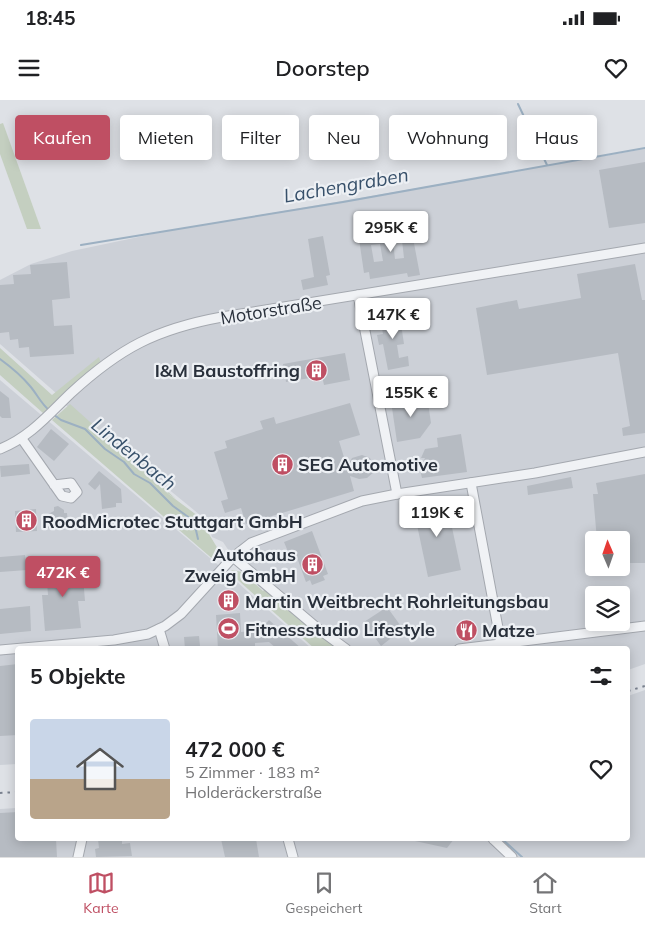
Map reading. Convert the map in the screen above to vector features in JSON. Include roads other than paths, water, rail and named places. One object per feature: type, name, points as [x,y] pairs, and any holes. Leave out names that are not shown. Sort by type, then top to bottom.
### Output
[{"type":"street","name":"Motorstraße","points":[[0,449],[22,439],[110,359],[162,332],[202,321],[645,248]]},
{"type":"street","points":[[358,295],[397,494]]},
{"type":"street","points":[[22,439],[54,485]]},
{"type":"street","points":[[44,646],[136,637],[159,629],[181,614],[243,548],[362,501],[645,452]]},
{"type":"street","points":[[471,483],[502,644]]},
{"type":"street","points":[[233,557],[316,627],[342,646]]},
{"type":"street","points":[[485,646],[645,626]]},
{"type":"street","points":[[159,629],[165,646]]},
{"type":"street","points":[[0,650],[15,649]]},
{"type":"street","points":[[78,857],[82,841]]},
{"type":"street","points":[[289,841],[293,857]]},
{"type":"street","points":[[495,841],[512,857]]},
{"type":"waterway","points":[[518,104],[547,165]]},
{"type":"waterway","name":"Lachengraben","points":[[81,245],[343,202],[645,148]]},
{"type":"waterway","name":"Lindenbach","points":[[0,359],[23,378],[50,411]]},
{"type":"waterway","name":"Lindenbach","points":[[53,414],[61,420],[85,429],[105,449],[124,462],[134,474],[150,483],[173,506],[191,519],[198,539]]},
{"type":"waterway","name":"Lindenbach","points":[[504,841],[522,857]]},
{"type":"railway","points":[[630,690],[645,686]]},
{"type":"railway","points":[[0,793],[15,792]]},
{"type":"place","name":"I&M Baustoffring","points":[[316,370]]},
{"type":"place","name":"SEG Automotive","points":[[282,464]]},
{"type":"place","name":"RoodMicrotec Stuttgart GmbH","points":[[26,521]]},
{"type":"place","name":"Autohaus Zweig GmbH","points":[[312,564]]},
{"type":"place","name":"Martin Weitbrecht Rohrleitungsbau","points":[[229,601]]},
{"type":"place","name":"Fitnessstudio Lifestyle","points":[[229,629]]},
{"type":"place","name":"Matze","points":[[466,630]]}]
